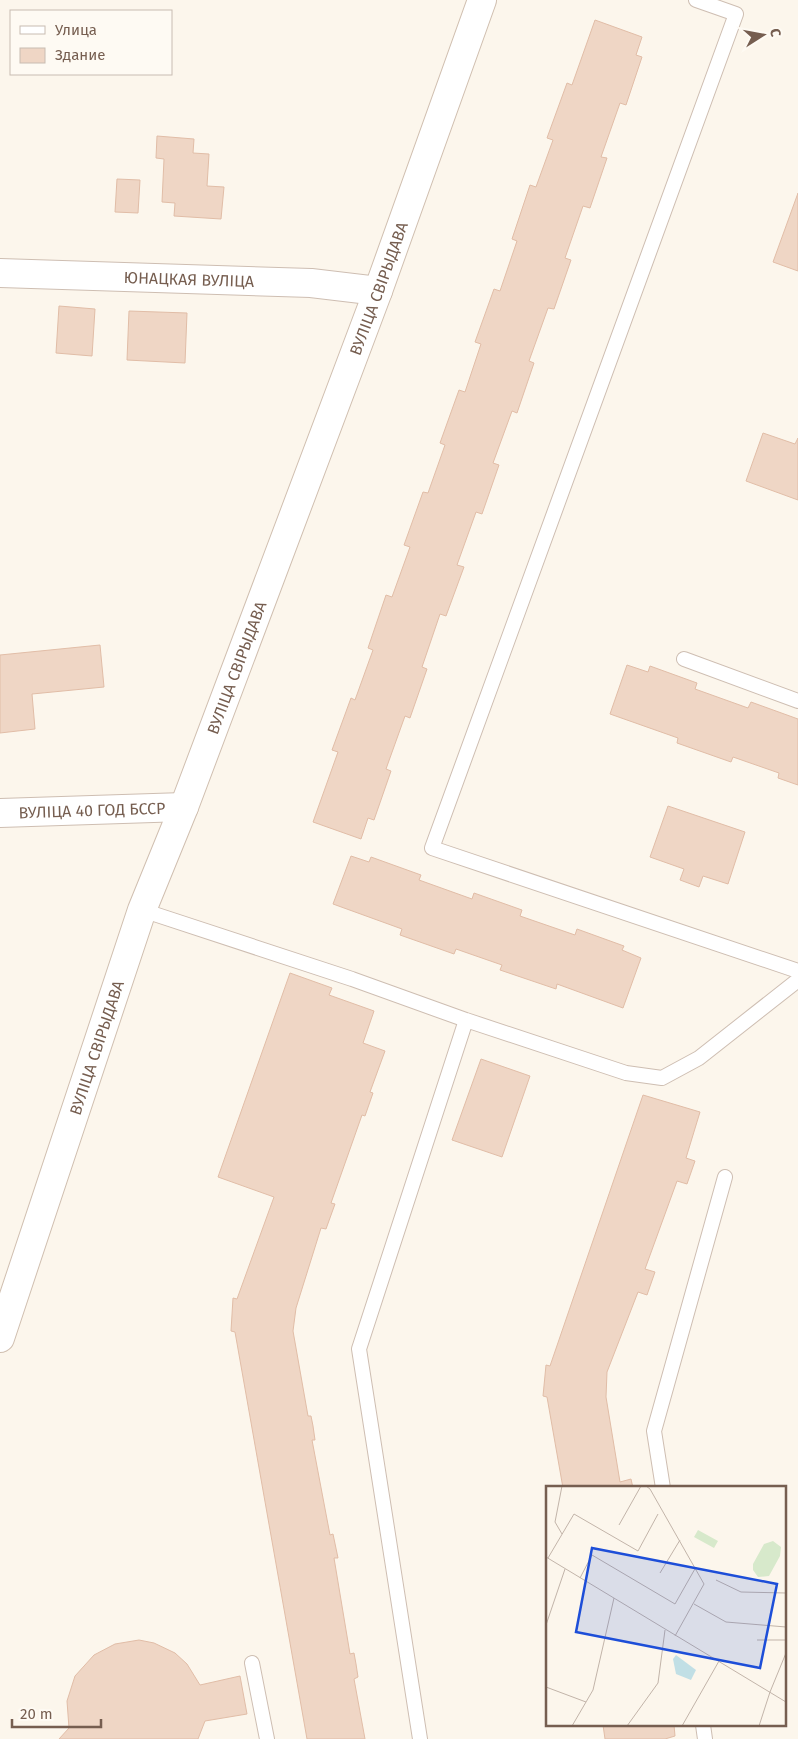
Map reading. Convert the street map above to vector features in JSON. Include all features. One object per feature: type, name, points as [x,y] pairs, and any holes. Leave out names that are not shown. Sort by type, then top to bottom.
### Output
[{"type":"main road","name":"ВУЛІЦА СВІРЫДАВА","points":[[0,1338],[142,910],[184,807],[378,292],[482,0]]},
{"type":"main road","name":"ЮНАЦКАЯ ВУЛІЦА","points":[[0,273],[311,283],[378,292]]},
{"type":"main road","name":"ВУЛІЦА 40 ГОД БССР","points":[[0,813],[184,807]]},
{"type":"lane","points":[[696,0],[736,14],[432,848],[798,971]]},
{"type":"lane","points":[[684,659],[798,701]]},
{"type":"lane","points":[[142,910],[343,976],[466,1020],[626,1073],[662,1078],[699,1058],[798,980]]},
{"type":"lane","points":[[420,1739],[359,1349],[466,1020]]},
{"type":"lane","points":[[663,1486],[654,1431],[725,1177]]},
{"type":"lane","points":[[252,1663],[267,1739]]},
{"type":"lane","points":[[703,1726],[705,1739]]},
{"type":"building","points":[[595,20],[642,37],[636,55],[642,57],[626,105],[620,103],[601,157],[607,158],[590,208],[583,206],[565,258],[571,260],[554,309],[548,308],[529,361],[534,363],[517,413],[512,411],[493,463],[499,465],[482,514],[476,512],[457,565],[464,567],[446,616],[440,614],[422,667],[427,669],[410,718],[405,716],[386,769],[391,771],[374,820],[368,818],[361,839],[313,822],[338,752],[332,750],[351,698],[355,700],[373,650],[368,648],[386,595],[392,597],[410,547],[404,545],[423,492],[428,493],[445,445],[440,443],[459,390],[465,392],[481,344],[475,342],[494,289],[500,291],[517,241],[512,239],[530,185],[536,187],[553,140],[547,138],[567,83],[572,85]]},
{"type":"building","points":[[157,136],[194,139],[193,153],[209,154],[207,186],[224,187],[221,219],[174,216],[175,203],[162,202],[164,159],[156,158]]},
{"type":"building","points":[[117,179],[140,180],[138,213],[115,212]]},
{"type":"building","points":[[798,193],[798,271],[773,262]]},
{"type":"building","points":[[59,306],[95,309],[92,356],[56,353]]},
{"type":"building","points":[[129,311],[187,313],[185,363],[127,360]]},
{"type":"building","points":[[763,433],[795,444],[798,438],[798,500],[746,481]]},
{"type":"building","points":[[100,645],[104,687],[32,694],[35,729],[0,733],[0,655]]},
{"type":"building","points":[[627,665],[648,672],[650,666],[697,683],[695,689],[748,708],[751,702],[798,719],[798,785],[778,778],[779,773],[733,757],[731,762],[677,743],[678,738],[610,714]]},
{"type":"building","points":[[668,806],[745,832],[728,884],[703,876],[699,887],[680,880],[684,869],[650,857]]},
{"type":"building","points":[[351,856],[369,862],[371,857],[421,875],[419,880],[472,899],[474,893],[522,910],[520,916],[575,935],[577,929],[624,946],[622,950],[641,958],[623,1008],[557,984],[556,989],[500,970],[502,965],[456,949],[454,954],[400,935],[402,929],[333,904]]},
{"type":"building","points":[[290,973],[332,988],[329,995],[374,1011],[363,1043],[385,1051],[370,1092],[373,1093],[365,1116],[362,1115],[331,1203],[335,1204],[326,1229],[321,1228],[296,1308],[293,1331],[308,1416],[311,1416],[313,1426],[315,1440],[312,1440],[330,1535],[333,1534],[338,1558],[334,1558],[350,1654],[354,1653],[356,1664],[358,1677],[354,1679],[365,1739],[307,1739],[235,1332],[231,1331],[233,1298],[237,1299],[274,1197],[218,1177]]},
{"type":"building","points":[[481,1059],[530,1076],[502,1157],[452,1140]]},
{"type":"building","points":[[643,1095],[700,1112],[686,1158],[695,1161],[687,1184],[677,1181],[645,1269],[655,1272],[647,1295],[638,1292],[607,1372],[606,1397],[620,1482],[631,1479],[633,1486],[563,1486],[547,1397],[543,1396],[546,1365],[550,1366]]},
{"type":"building","points":[[139,1640],[154,1643],[175,1653],[187,1664],[200,1685],[240,1676],[247,1714],[205,1721],[198,1739],[59,1739],[69,1728],[67,1701],[75,1676],[94,1655],[115,1644]]},
{"type":"building","points":[[603,1726],[674,1726],[675,1736],[665,1739],[605,1739]]}]
